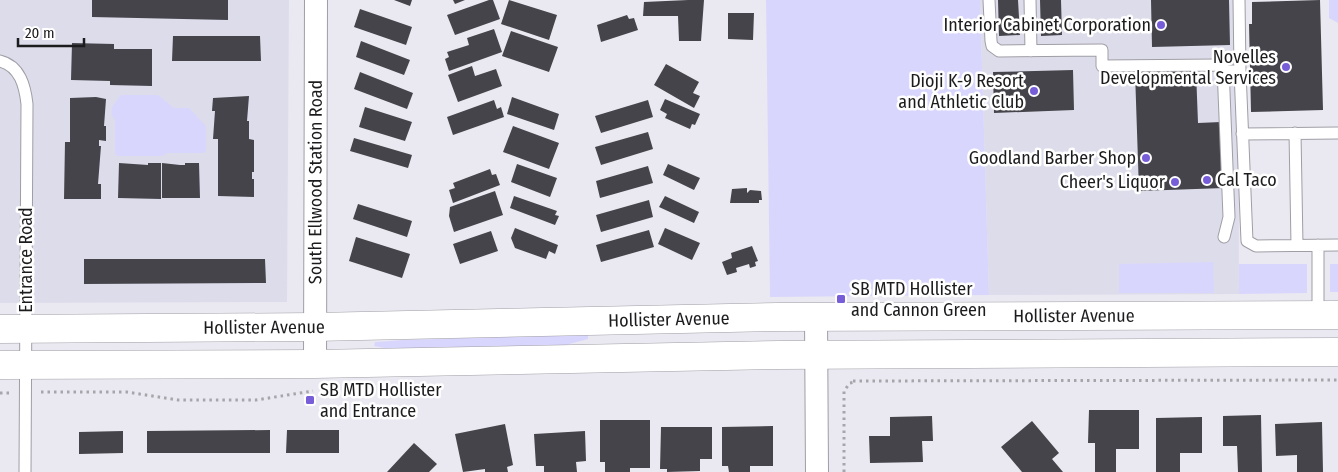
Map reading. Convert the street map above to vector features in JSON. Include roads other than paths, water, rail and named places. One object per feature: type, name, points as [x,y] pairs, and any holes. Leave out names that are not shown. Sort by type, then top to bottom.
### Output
[{"type":"main road","name":"Hollister Avenue","points":[[13,329],[315,327],[816,317],[1328,315]]},
{"type":"main road","name":"Hollister Avenue","points":[[13,365],[315,377],[816,356],[1338,352]]},
{"type":"street","name":"South Ellwood Station Road","points":[[315,377],[316,0]]},
{"type":"street","points":[[816,317],[817,472]]},
{"type":"lane","points":[[990,0],[992,46],[1000,51],[1102,50],[1102,66],[1218,65],[1223,67],[1225,71],[1229,217],[1224,237]]},
{"type":"lane","points":[[1030,0],[1031,51]]},
{"type":"lane","points":[[1240,0],[1240,71],[1247,241],[1256,246],[1338,246]]},
{"type":"lane","name":"Entrance Road","points":[[0,61],[8,63],[17,72],[25,85],[13,329],[13,365],[25,472]]},
{"type":"lane","points":[[1225,71],[1240,71]]},
{"type":"lane","points":[[1295,133],[1297,245]]},
{"type":"lane","points":[[1242,134],[1338,133]]},
{"type":"lane","points":[[1318,245],[1328,315]]},
{"type":"place","name":"Interior Cabinet Corporation","points":[[1161,25]]},
{"type":"place","name":"Novelles Developmental Services","points":[[1286,67]]},
{"type":"place","name":"Dioji K-9 Resort and Athletic Club","points":[[1034,91]]},
{"type":"place","name":"Goodland Barber Shop","points":[[1146,158]]},
{"type":"place","name":"Cal Taco","points":[[1207,180]]},
{"type":"place","name":"Cheer's Liquor","points":[[1175,182]]},
{"type":"place","name":"SB MTD Hollister and Cannon Green","points":[[841,299]]},
{"type":"place","name":"SB MTD Hollister and Entrance","points":[[310,400]]}]
